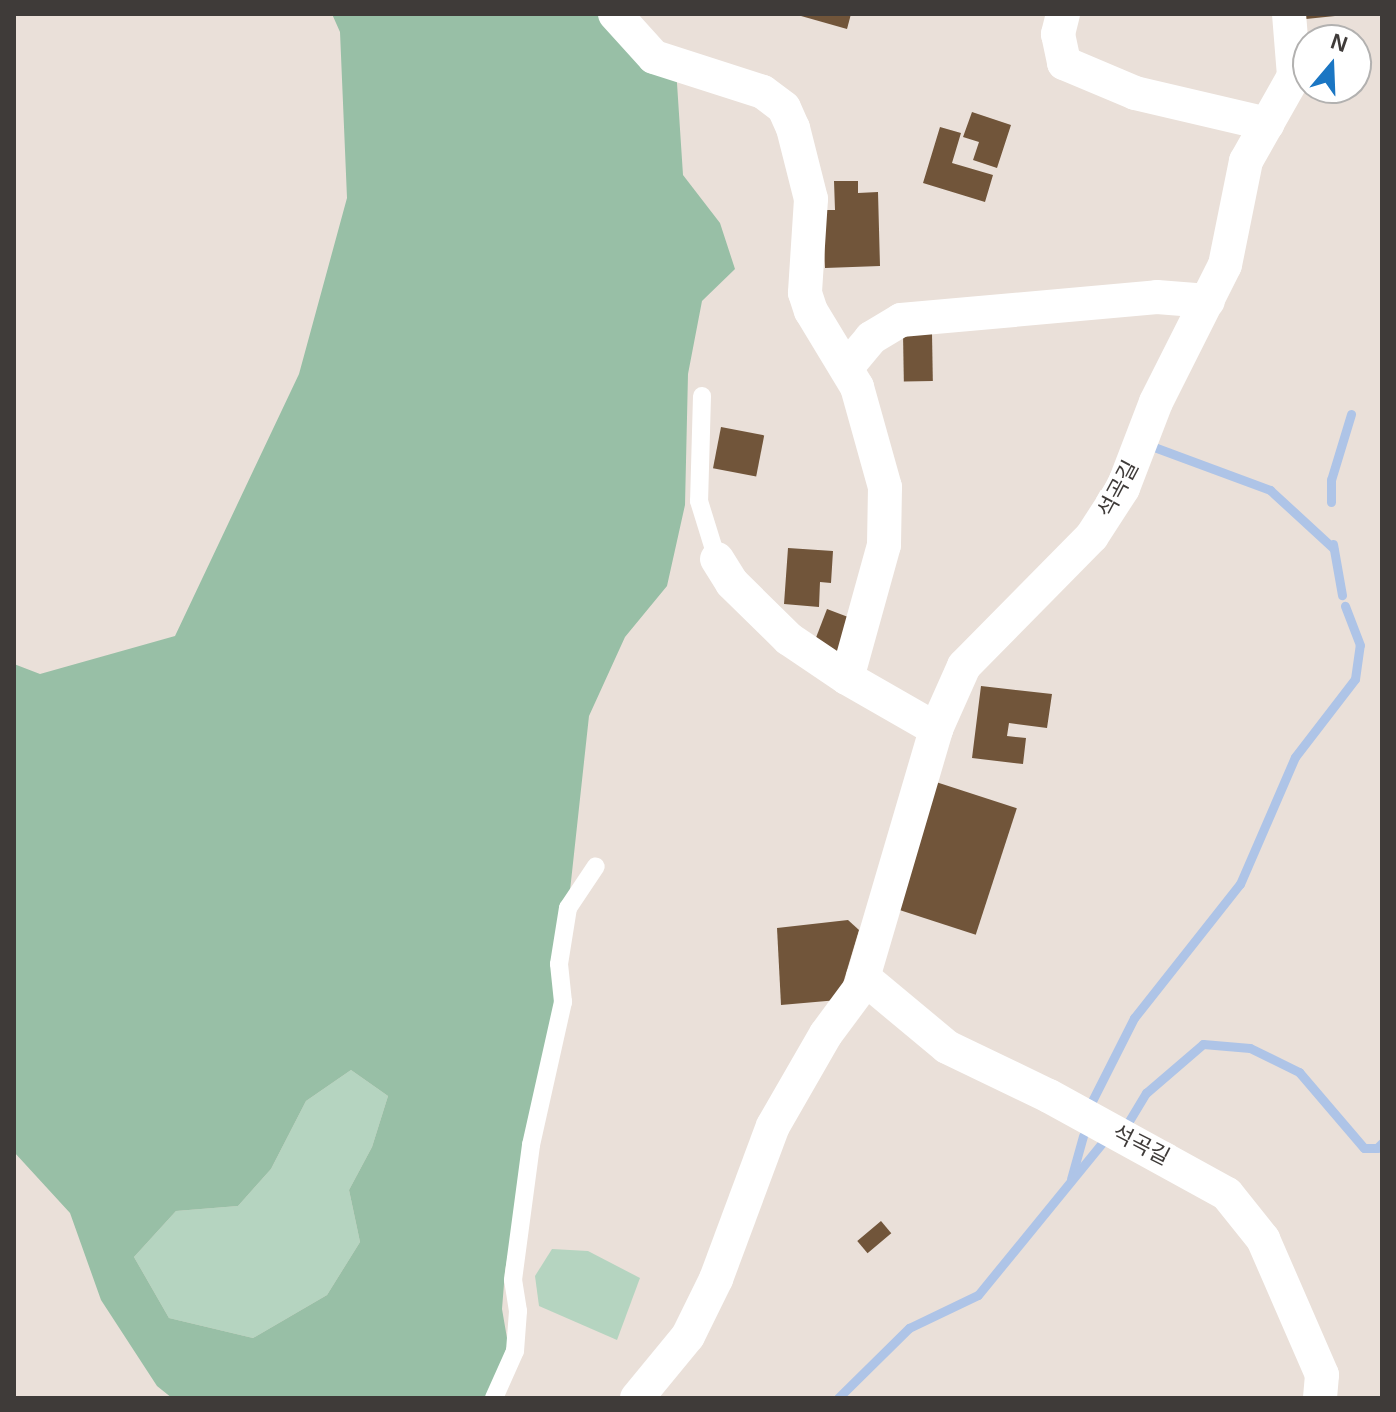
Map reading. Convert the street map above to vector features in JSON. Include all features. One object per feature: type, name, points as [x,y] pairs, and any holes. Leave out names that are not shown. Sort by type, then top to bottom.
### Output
[{"type":"street","points":[[615,14],[654,57],[763,92],[784,108],[803,158],[811,199],[805,293],[820,329],[847,367],[880,454],[887,514],[884,545],[847,678]]},
{"type":"street","points":[[1063,14],[1058,34],[1064,63],[1135,93],[1267,124]]},
{"type":"street","name":"석곡길","points":[[637,1398],[688,1336],[716,1279],[773,1126],[863,977],[936,729],[964,666],[1092,536],[1123,488],[1156,402],[1225,265],[1237,187],[1294,76],[1297,58],[1289,14]]},
{"type":"street","points":[[847,367],[871,338],[901,320],[1157,297],[1208,301]]},
{"type":"street","points":[[717,559],[732,583],[789,639],[847,678],[936,729]]},
{"type":"street","name":"석곡길","points":[[863,977],[947,1047],[1049,1096],[1227,1194],[1263,1239],[1322,1375],[1320,1398]]},
{"type":"lane","points":[[702,396],[699,501],[717,559]]},
{"type":"lane","points":[[494,1398],[515,1351],[518,1311],[513,1280],[531,1145],[563,1002],[559,964],[568,908],[596,866]]},
{"type":"green space","points":[[332,14],[615,14],[676,68],[683,175],[720,223],[735,269],[702,301],[688,374],[685,505],[667,586],[625,637],[589,716],[563,955],[505,1271],[502,1309],[508,1344],[489,1398],[172,1398],[157,1386],[101,1300],[70,1213],[14,1152],[14,664],[40,674],[175,636],[299,374],[347,198],[340,32]],"holes":[[[351,1070],[388,1096],[372,1147],[349,1190],[360,1242],[327,1295],[253,1338],[169,1318],[134,1257],[176,1211],[238,1206],[271,1169],[306,1101]]]},
{"type":"green space","points":[[351,1070],[388,1096],[372,1147],[349,1190],[360,1242],[327,1295],[253,1338],[169,1318],[134,1257],[176,1211],[238,1206],[271,1169],[306,1101]]},
{"type":"green space","points":[[552,1249],[588,1251],[640,1278],[617,1340],[539,1306],[535,1276]]},
{"type":"building","points":[[794,14],[851,14],[847,29]]},
{"type":"building","points":[[1305,14],[1335,14],[1335,16],[1306,19]]},
{"type":"building","points":[[972,112],[1011,125],[997,168],[973,160],[979,142],[963,137]]},
{"type":"building","points":[[940,127],[961,133],[952,163],[993,175],[985,202],[923,183]]},
{"type":"building","points":[[834,181],[858,181],[858,193],[878,192],[880,266],[825,268],[823,210],[835,210]]},
{"type":"building","points":[[932,333],[933,381],[904,381],[903,334]]},
{"type":"building","points":[[721,427],[764,435],[756,477],[713,468]]},
{"type":"building","points":[[788,548],[833,551],[831,583],[820,582],[819,607],[784,604]]},
{"type":"building","points":[[827,609],[856,620],[843,655],[814,644]]},
{"type":"building","points":[[981,686],[1052,694],[1047,728],[1009,723],[1007,736],[1026,738],[1023,764],[972,758]]},
{"type":"building","points":[[936,782],[1017,808],[976,935],[895,908]]},
{"type":"building","points":[[848,920],[859,930],[838,1000],[781,1005],[777,928]]},
{"type":"building","points":[[881,1221],[891,1233],[868,1253],[857,1241]]},
{"type":"waterway","points":[[1331,502],[1331,480],[1351,414]]},
{"type":"waterway","points":[[1154,447],[1270,490],[1333,548]]},
{"type":"waterway","points":[[1333,544],[1342,595]]},
{"type":"waterway","points":[[1089,1107],[1134,1018],[1240,884],[1295,757],[1355,679],[1360,645],[1345,606]]},
{"type":"waterway","points":[[1129,1121],[1146,1093],[1203,1044],[1250,1048],[1299,1072],[1364,1148],[1377,1148],[1382,1143]]},
{"type":"waterway","points":[[1071,1179],[1083,1136]]},
{"type":"waterway","points":[[838,1398],[909,1328],[978,1295],[1103,1142]]}]
